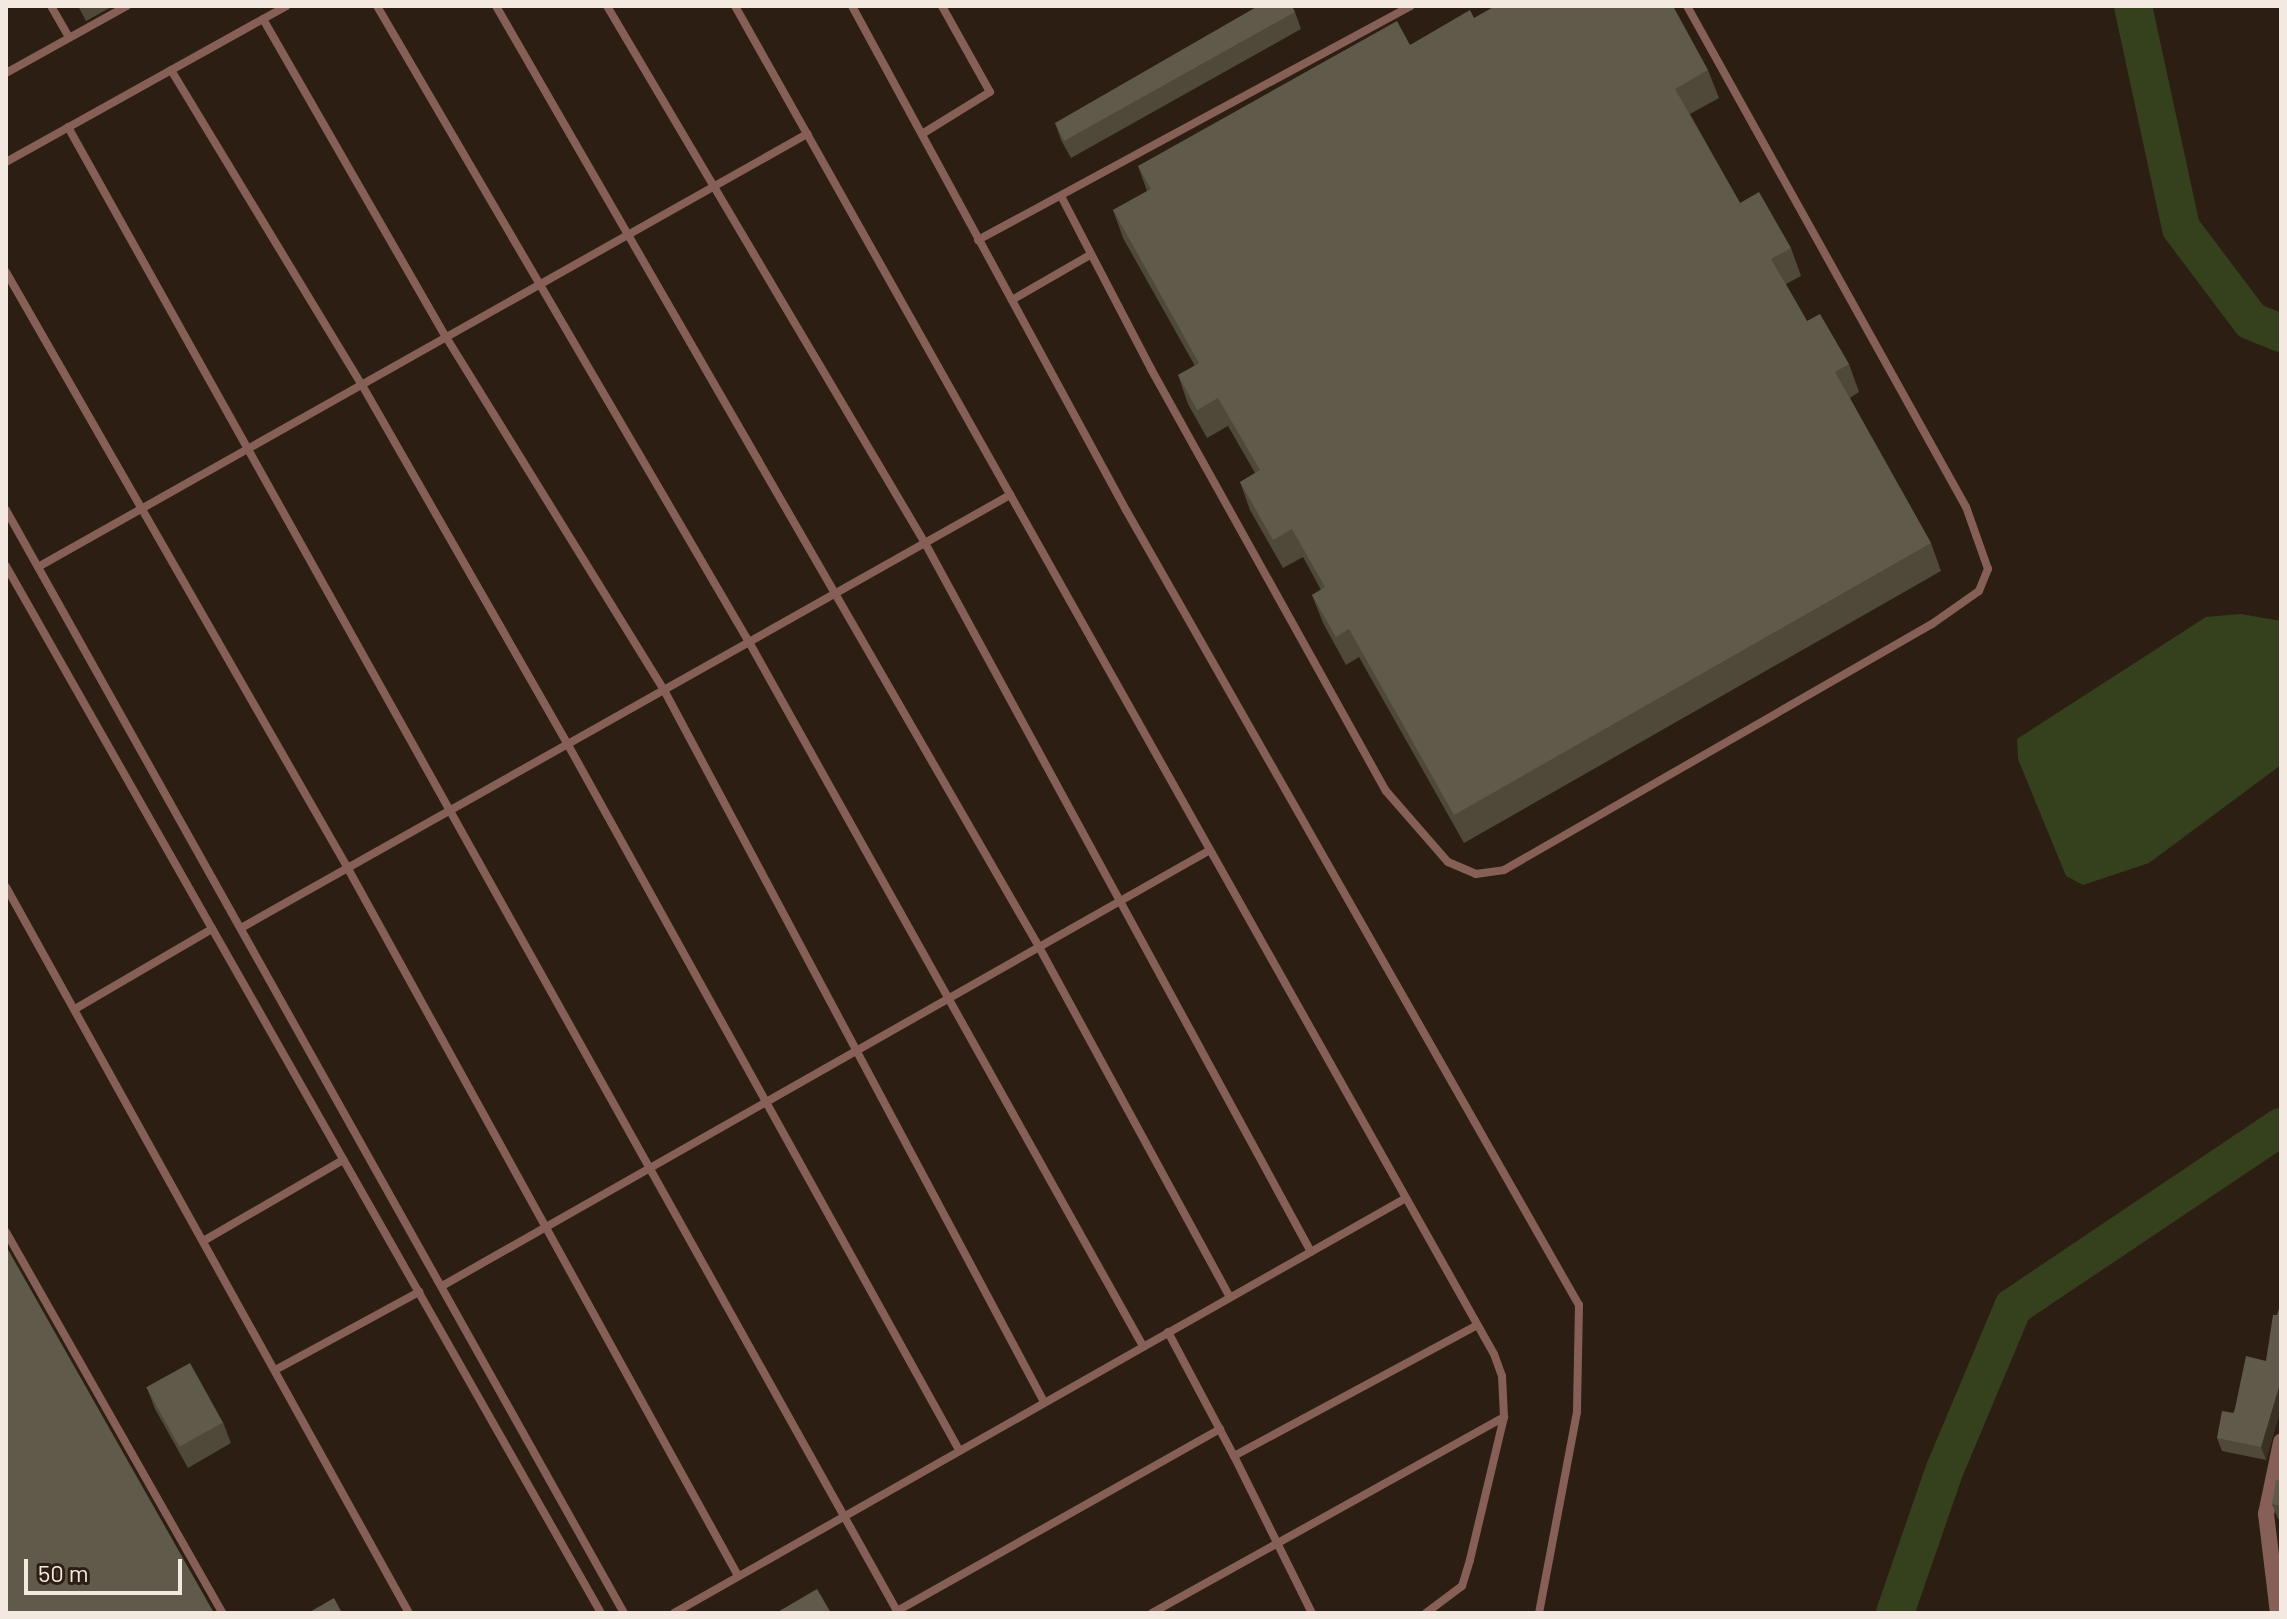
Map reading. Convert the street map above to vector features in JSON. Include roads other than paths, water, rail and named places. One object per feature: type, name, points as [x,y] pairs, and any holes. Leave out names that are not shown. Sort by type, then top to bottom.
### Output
[{"type":"street","points":[[2278,1613],[2266,1514],[2281,1442]]},
{"type":"lane","points":[[51,6],[69,37]]},
{"type":"lane","points":[[6,73],[127,6]]},
{"type":"lane","points":[[6,162],[286,6]]},
{"type":"lane","points":[[377,6],[749,642],[1143,1346]]},
{"type":"lane","points":[[496,6],[1039,947],[1230,1297]]},
{"type":"lane","points":[[607,6],[925,543],[1123,899],[1311,1252]]},
{"type":"lane","points":[[735,6],[1406,1198],[1502,1376],[1504,1417],[1462,1586],[1426,1613]]},
{"type":"lane","points":[[852,6],[1126,510],[1579,1305],[1577,1412],[1539,1613]]},
{"type":"lane","points":[[922,134],[990,92],[942,6]]},
{"type":"lane","points":[[978,240],[1411,6]]},
{"type":"lane","points":[[1061,196],[1090,255],[1386,791],[1448,862],[1476,874],[1504,870],[1932,624],[1979,591],[1988,569],[1966,507],[1687,6]]},
{"type":"lane","points":[[263,19],[446,337],[664,690],[1044,1402]]},
{"type":"lane","points":[[171,70],[362,385],[567,743],[768,1100],[959,1450]]},
{"type":"lane","points":[[68,127],[451,810],[841,1516],[898,1612],[1220,1429]]},
{"type":"lane","points":[[38,567],[807,134]]},
{"type":"lane","points":[[1012,300],[1090,255]]},
{"type":"lane","points":[[6,272],[346,865],[737,1574]]},
{"type":"lane","points":[[241,928],[346,865],[451,810],[1010,495]]},
{"type":"lane","points":[[6,510],[624,1613]]},
{"type":"lane","points":[[7,570],[601,1613]]},
{"type":"lane","points":[[442,1286],[1210,850]]},
{"type":"lane","points":[[6,887],[277,1369],[409,1613]]},
{"type":"lane","points":[[75,1009],[212,929]]},
{"type":"lane","points":[[205,1240],[343,1160]]},
{"type":"lane","points":[[674,1613],[737,1574],[1406,1198]]},
{"type":"lane","points":[[6,1232],[222,1613]]},
{"type":"lane","points":[[277,1369],[419,1292]]},
{"type":"lane","points":[[1234,1456],[1477,1325]]},
{"type":"lane","points":[[1168,1332],[1312,1613]]},
{"type":"lane","points":[[1152,1613],[1279,1546],[1504,1417]]},
{"type":"waterway","points":[[2133,6],[2181,228],[2251,321],[2281,333]]},
{"type":"waterway","points":[[1895,1613],[1945,1469],[2013,1307],[2281,1127]]}]
